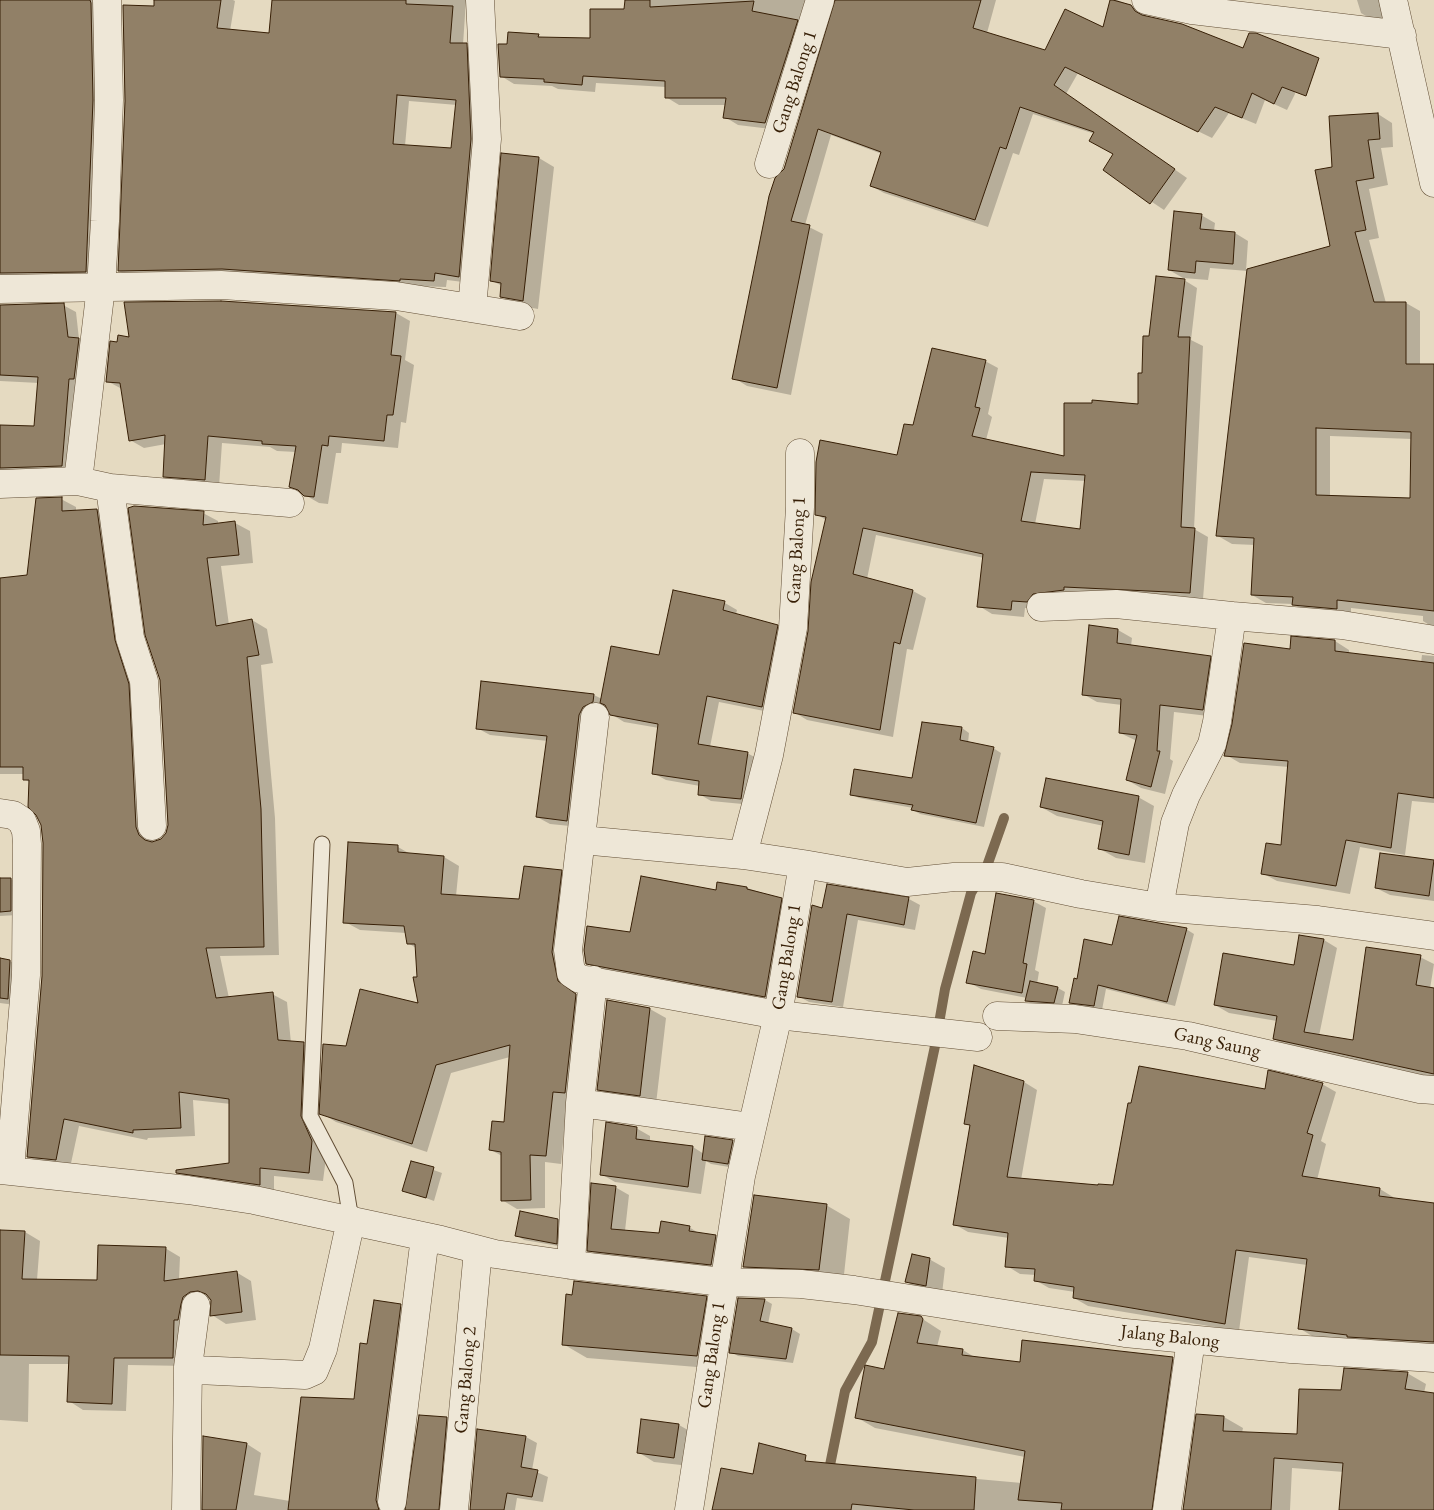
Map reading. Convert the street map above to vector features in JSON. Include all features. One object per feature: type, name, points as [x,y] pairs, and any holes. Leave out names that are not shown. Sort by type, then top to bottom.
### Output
[{"type":"street","points":[[78,481],[101,287],[109,100],[107,0]]},
{"type":"street","points":[[472,308],[487,139],[480,0]]},
{"type":"street","name":"Gang Balong 1","points":[[768,164],[820,0]]},
{"type":"street","points":[[1146,0],[1192,10],[1402,34]]},
{"type":"street","points":[[1393,0],[1434,183]]},
{"type":"street","points":[[0,289],[221,285],[396,296],[520,316]]},
{"type":"street","name":"Gang Balong 1","points":[[743,855],[770,755],[793,628],[800,507],[800,454]]},
{"type":"street","points":[[0,484],[78,481],[110,488],[290,503]]},
{"type":"street","points":[[110,488],[130,638],[144,681],[152,826]]},
{"type":"street","points":[[1041,608],[1116,604],[1342,625],[1434,640]]},
{"type":"street","points":[[1159,907],[1175,823],[1193,779],[1204,762],[1213,737],[1232,616]]},
{"type":"street","points":[[595,717],[568,950],[571,973],[580,979],[778,1015],[965,1036]]},
{"type":"street","points":[[0,813],[13,815],[22,821],[26,831],[27,844],[26,975],[5,1170]]},
{"type":"street","points":[[582,840],[743,855],[907,882],[954,877],[1002,877],[1081,894],[1159,907],[1318,920],[1434,936]]},
{"type":"street","name":"Gang Balong 1","points":[[689,1510],[723,1282],[751,1127],[778,1015],[803,864]]},
{"type":"street","points":[[571,1265],[580,1103],[593,980]]},
{"type":"street","name":"Gang Saung","points":[[997,1016],[1075,1019],[1188,1036],[1420,1089],[1434,1090]]},
{"type":"street","points":[[580,1103],[751,1127]]},
{"type":"street","name":"Jalang Balong","points":[[5,1170],[188,1190],[352,1220],[478,1250],[571,1265],[723,1282],[801,1284],[854,1290],[1125,1334],[1291,1349],[1434,1358]]},
{"type":"street","points":[[188,1367],[197,1370],[305,1375],[314,1371],[323,1349],[352,1220]]},
{"type":"street","points":[[392,1502],[425,1237]]},
{"type":"street","name":"Gang Balong 2","points":[[454,1510],[478,1250]]},
{"type":"street","points":[[186,1510],[188,1367],[196,1306]]},
{"type":"street","points":[[1167,1510],[1190,1340]]},
{"type":"lane","points":[[322,844],[310,1116],[345,1183],[352,1220]]},
{"type":"building","points":[[0,0],[90,0],[91,3],[93,100],[86,272],[0,273]]},
{"type":"building","points":[[154,0],[221,0],[217,28],[269,33],[272,0],[406,0],[406,4],[453,6],[450,43],[467,43],[471,139],[459,277],[435,273],[434,281],[400,279],[400,281],[222,269],[118,271],[125,101],[123,5],[154,6]],"holes":[[[397,95],[456,100],[451,148],[393,144]]]},
{"type":"building","points":[[625,0],[650,0],[650,7],[754,1],[752,11],[798,20],[765,123],[723,118],[726,98],[665,98],[665,81],[583,76],[582,85],[544,82],[544,79],[500,77],[498,44],[507,44],[508,32],[539,34],[538,37],[590,38],[590,9],[624,9]]},
{"type":"building","points":[[835,0],[981,0],[973,28],[1045,50],[1065,9],[1103,27],[1110,0],[1113,0],[1131,5],[1135,11],[1142,15],[1182,24],[1243,48],[1249,33],[1256,33],[1319,58],[1306,96],[1282,87],[1274,104],[1252,93],[1242,118],[1215,107],[1198,132],[1065,67],[1054,85],[1175,169],[1150,204],[1103,170],[1113,154],[1089,141],[1094,132],[1020,107],[1006,149],[1000,147],[975,220],[870,186],[881,152],[818,129],[791,221],[810,225],[777,388],[732,379],[769,196],[775,178],[784,169]]},
{"type":"building","points":[[1378,113],[1380,139],[1368,140],[1374,178],[1356,181],[1366,230],[1355,232],[1374,302],[1406,302],[1406,364],[1434,364],[1434,611],[1337,600],[1337,609],[1292,605],[1293,597],[1251,595],[1254,538],[1216,536],[1247,269],[1330,246],[1315,170],[1332,167],[1329,116]],"holes":[[[1316,428],[1411,432],[1410,498],[1316,495]]]},
{"type":"building","points":[[501,153],[539,157],[523,301],[500,297],[501,283],[490,281]]},
{"type":"building","points":[[1174,211],[1202,214],[1200,229],[1235,232],[1233,264],[1196,261],[1195,273],[1168,270]]},
{"type":"building","points":[[1156,276],[1185,279],[1178,337],[1190,337],[1181,527],[1195,528],[1190,593],[1064,587],[1064,590],[1033,594],[1027,602],[1012,601],[1011,610],[977,607],[983,554],[863,528],[853,574],[913,590],[900,644],[894,642],[880,730],[793,713],[808,631],[811,582],[826,517],[815,515],[816,462],[820,440],[897,455],[904,424],[913,425],[932,348],[986,360],[975,407],[980,408],[972,436],[1064,456],[1064,403],[1092,403],[1092,400],[1138,404],[1138,373],[1142,373],[1143,336],[1149,336]],"holes":[[[1031,472],[1085,475],[1080,529],[1021,521]]]},
{"type":"building","points":[[221,301],[396,312],[391,355],[401,356],[393,415],[387,415],[384,441],[329,436],[328,446],[322,445],[314,497],[304,496],[298,490],[289,487],[296,446],[262,444],[262,441],[208,436],[205,480],[163,477],[165,435],[129,441],[120,383],[106,382],[110,341],[117,342],[118,335],[129,337],[124,302]]},
{"type":"building","points":[[64,303],[68,337],[79,338],[74,379],[69,379],[62,466],[0,468],[0,425],[34,426],[38,377],[0,375],[0,305]]},
{"type":"building","points":[[62,497],[62,511],[97,509],[115,640],[129,684],[136,827],[139,835],[145,840],[152,842],[161,839],[166,833],[168,825],[160,680],[145,635],[128,508],[134,506],[204,511],[203,525],[235,521],[239,555],[207,558],[216,626],[252,619],[259,655],[247,657],[261,809],[264,947],[206,948],[216,998],[273,992],[278,1040],[304,1042],[301,1116],[312,1141],[309,1173],[260,1168],[260,1185],[176,1173],[176,1170],[229,1163],[229,1099],[179,1092],[181,1128],[133,1130],[133,1133],[64,1119],[56,1160],[27,1157],[42,976],[43,843],[41,825],[36,815],[28,807],[29,780],[23,780],[23,767],[0,767],[0,578],[27,575],[36,498]]},
{"type":"building","points":[[673,590],[725,601],[723,610],[778,625],[762,707],[707,696],[698,744],[748,752],[741,799],[698,795],[699,781],[652,774],[658,724],[610,715],[605,705],[600,703],[611,646],[659,655]]},
{"type":"building","points":[[1089,625],[1118,629],[1117,643],[1211,656],[1203,710],[1160,705],[1157,751],[1160,751],[1151,787],[1126,780],[1137,735],[1119,733],[1121,699],[1082,695]]},
{"type":"building","points":[[1291,636],[1335,640],[1335,651],[1434,663],[1434,798],[1398,793],[1391,848],[1346,840],[1336,886],[1261,874],[1266,843],[1281,845],[1288,761],[1224,756],[1232,724],[1244,643],[1290,649]]},
{"type":"building","points":[[481,681],[594,694],[593,702],[583,707],[579,715],[567,821],[536,817],[547,736],[476,729]]},
{"type":"building","points":[[922,722],[962,727],[960,740],[994,747],[976,823],[911,810],[913,805],[850,795],[854,769],[912,778]]},
{"type":"building","points":[[1046,778],[1139,796],[1129,855],[1098,849],[1103,821],[1040,807]]},
{"type":"building","points":[[348,842],[398,845],[398,852],[444,856],[441,894],[519,899],[524,866],[562,870],[552,952],[558,981],[576,994],[565,1093],[553,1092],[546,1156],[530,1155],[531,1200],[501,1201],[501,1152],[489,1150],[492,1121],[504,1122],[510,1045],[436,1065],[412,1144],[319,1114],[323,1044],[346,1046],[360,989],[418,1003],[413,977],[417,977],[415,944],[407,944],[404,926],[343,923]]},
{"type":"building","points":[[1380,853],[1434,860],[1429,896],[1375,888]]},
{"type":"building","points":[[641,876],[716,890],[717,882],[747,887],[747,889],[782,898],[765,997],[586,964],[584,950],[587,926],[630,932]]},
{"type":"building","points":[[0,878],[11,878],[11,911],[0,912]]},
{"type":"building","points":[[827,884],[909,897],[904,925],[847,914],[832,1002],[797,997],[812,905],[822,908]]},
{"type":"building","points":[[996,893],[1034,900],[1023,963],[1027,964],[1022,993],[966,983],[973,951],[985,954]]},
{"type":"building","points":[[1119,916],[1187,928],[1167,1002],[1098,985],[1094,1006],[1069,1003],[1074,978],[1077,979],[1084,939],[1112,945]]},
{"type":"building","points":[[1299,935],[1324,939],[1304,1032],[1353,1040],[1366,947],[1421,955],[1416,985],[1434,988],[1434,1074],[1273,1039],[1277,1016],[1214,1005],[1223,953],[1294,965]]},
{"type":"building","points":[[0,958],[10,960],[8,999],[0,998]]},
{"type":"building","points":[[1030,981],[1058,987],[1054,1003],[1025,1001]]},
{"type":"building","points":[[607,1000],[650,1008],[640,1096],[597,1090]]},
{"type":"building","points":[[974,1065],[1024,1081],[1007,1177],[1098,1185],[1113,1185],[1128,1103],[1131,1103],[1139,1066],[1265,1089],[1268,1070],[1323,1083],[1307,1133],[1313,1135],[1302,1176],[1380,1188],[1379,1196],[1434,1203],[1434,1342],[1347,1337],[1347,1335],[1298,1329],[1307,1259],[1236,1250],[1225,1324],[1073,1298],[1074,1287],[1034,1281],[1035,1269],[1005,1267],[1008,1233],[953,1225],[970,1125],[964,1124]]},
{"type":"building","points":[[606,1122],[637,1127],[636,1139],[693,1146],[688,1187],[600,1175]]},
{"type":"building","points":[[705,1136],[733,1140],[728,1164],[702,1160]]},
{"type":"building","points":[[411,1161],[434,1167],[426,1198],[402,1191]]},
{"type":"building","points":[[591,1183],[616,1186],[611,1229],[659,1233],[661,1221],[690,1226],[689,1231],[716,1235],[711,1265],[587,1251]]},
{"type":"building","points":[[754,1195],[827,1204],[819,1270],[743,1267]]},
{"type":"building","points":[[520,1211],[558,1219],[557,1244],[515,1236]]},
{"type":"building","points":[[0,1230],[25,1231],[22,1279],[97,1280],[98,1245],[166,1247],[164,1281],[237,1271],[242,1312],[210,1316],[211,1300],[206,1294],[198,1291],[190,1292],[183,1297],[178,1320],[174,1320],[173,1358],[114,1358],[112,1404],[67,1402],[69,1356],[0,1355]]},
{"type":"building","points":[[912,1254],[930,1258],[926,1286],[905,1282]]},
{"type":"building","points":[[574,1281],[707,1296],[697,1356],[562,1345],[566,1294],[572,1295]]},
{"type":"building","points":[[738,1298],[765,1299],[760,1321],[792,1328],[786,1359],[729,1353]]},
{"type":"building","points":[[374,1300],[401,1304],[376,1500],[379,1510],[288,1510],[301,1397],[354,1399],[360,1343],[367,1344]]},
{"type":"building","points":[[898,1313],[921,1316],[923,1319],[917,1343],[963,1349],[962,1355],[1020,1362],[1022,1340],[1173,1357],[1152,1510],[1061,1510],[1062,1503],[1018,1500],[1025,1451],[855,1418],[865,1365],[884,1369]]},
{"type":"building","points":[[1344,1368],[1408,1372],[1405,1389],[1434,1393],[1434,1510],[1339,1510],[1343,1463],[1274,1458],[1271,1510],[1183,1510],[1196,1414],[1224,1416],[1223,1431],[1297,1434],[1299,1389],[1341,1390]]},
{"type":"building","points":[[419,1415],[447,1417],[439,1510],[405,1510]]},
{"type":"building","points":[[641,1419],[679,1424],[674,1458],[637,1453]]},
{"type":"building","points":[[477,1429],[526,1436],[521,1467],[538,1470],[532,1497],[507,1493],[504,1510],[470,1510]]},
{"type":"building","points":[[203,1436],[247,1443],[236,1510],[202,1510]]},
{"type":"building","points":[[759,1443],[806,1455],[805,1461],[976,1477],[974,1510],[914,1510],[852,1504],[851,1510],[712,1510],[721,1468],[753,1474]]},
{"type":"waterway","points":[[828,1475],[845,1391],[872,1342],[935,1046],[945,989],[971,893],[987,866],[1004,818]]}]
